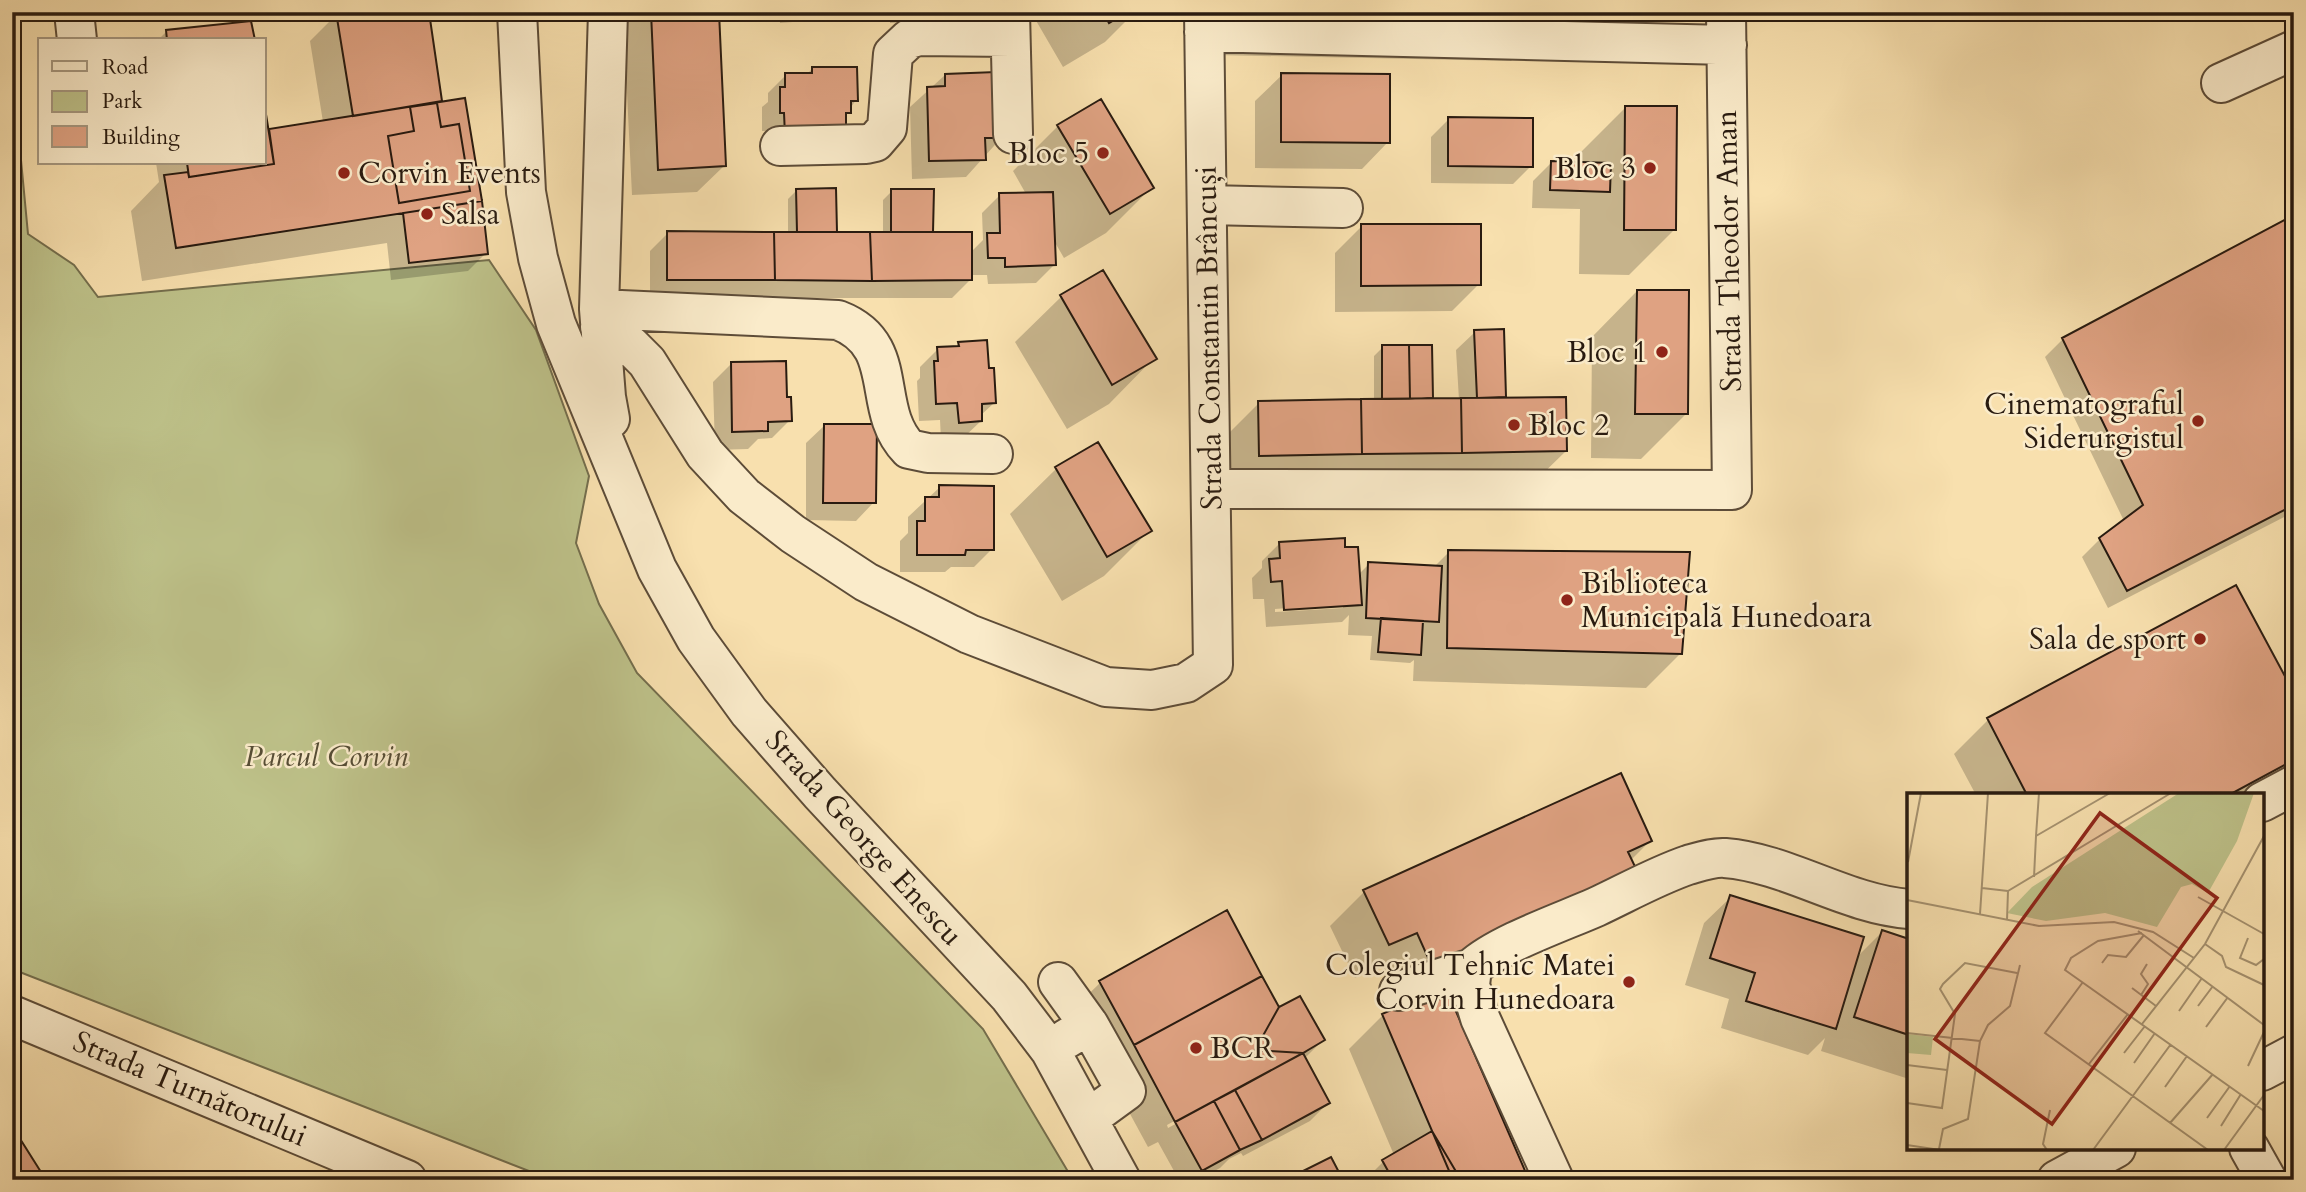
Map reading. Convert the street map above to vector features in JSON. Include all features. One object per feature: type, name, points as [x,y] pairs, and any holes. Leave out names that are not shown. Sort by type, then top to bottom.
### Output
[{"type":"street","points":[[74,12],[77,38]]},
{"type":"street","name":"Strada George Enescu","points":[[517,12],[526,192],[537,258],[556,324],[657,569],[696,639],[749,712],[820,793],[1009,996],[1050,1050],[1121,1180]]},
{"type":"street","name":"Strada George Enescu","points":[[608,12],[599,318],[606,397],[622,486]]},
{"type":"street","points":[[1204,22],[1726,28]]},
{"type":"street","name":"Strada Constantin Brâncuși","points":[[599,318],[647,362],[705,454],[744,496],[793,534],[866,582],[969,634],[1106,687],[1152,690],[1186,683],[1213,665],[1204,22]]},
{"type":"street","points":[[780,146],[866,145],[875,142],[887,128],[893,54],[909,39],[1010,25],[1013,134]]},
{"type":"street","name":"Strada Theodor Aman","points":[[1212,489],[1732,490],[1726,28]]},
{"type":"street","points":[[2221,83],[2294,50]]},
{"type":"street","points":[[1207,205],[1343,208]]},
{"type":"street","points":[[599,318],[838,320],[859,330],[875,348],[893,428],[909,449],[928,453],[993,454]]},
{"type":"street","points":[[2264,801],[2294,785]]},
{"type":"street","points":[[1399,991],[1472,968],[1480,960],[1516,942],[1646,883],[1689,865],[1722,857],[1757,863],[1840,892],[1907,909]]},
{"type":"street","points":[[1472,968],[1470,985],[1480,1018],[1554,1180]]},
{"type":"street","points":[[1058,982],[1088,1025],[1126,1091],[1089,1118]]},
{"type":"street","name":"Strada Turnătorului","points":[[12,1015],[407,1180]]},
{"type":"street","points":[[1050,1050],[1088,1025]]},
{"type":"street","points":[[2264,1070],[2294,1054]]},
{"type":"street","points":[[2057,1180],[2112,1150]]},
{"type":"street","points":[[2250,1150],[2267,1180]]},
{"type":"green space","name":"Parcul Corvin","points":[[12,86],[28,234],[74,265],[98,297],[489,260],[536,330],[589,476],[576,543],[599,604],[637,673],[983,1029],[1073,1180],[552,1180],[12,969]]},
{"type":"building","points":[[336,12],[429,12],[442,101],[353,116]]},
{"type":"building","points":[[651,12],[719,12],[726,166],[658,170]]},
{"type":"building","points":[[930,12],[973,12],[973,15],[930,17]]},
{"type":"building","points":[[1103,12],[1127,12],[1109,23]]},
{"type":"building","points":[[1360,12],[1463,12],[1463,14]]},
{"type":"building","points":[[1558,12],[1558,16],[1463,14]]},
{"type":"building","points":[[251,21],[255,38],[167,38],[166,30]]},
{"type":"building","points":[[812,67],[857,67],[858,101],[851,101],[851,113],[846,113],[846,125],[840,125],[840,135],[785,135],[784,113],[780,113],[780,87],[785,87],[785,73],[812,73]]},
{"type":"building","points":[[996,72],[1004,138],[985,138],[986,160],[929,161],[927,87],[945,86],[945,74]]},
{"type":"building","points":[[1281,73],[1390,74],[1390,143],[1281,142]]},
{"type":"building","name":"Corvin Events","points":[[465,98],[482,201],[176,248],[164,175],[188,172],[189,177],[274,164],[269,129]]},
{"type":"building","name":"Bloc 5","points":[[1101,99],[1154,188],[1110,214],[1057,125]]},
{"type":"building","points":[[437,103],[441,127],[459,124],[470,191],[399,203],[388,136],[414,131],[410,107]]},
{"type":"building","name":"Bloc 3","points":[[1625,106],[1677,106],[1676,230],[1624,230]]},
{"type":"building","points":[[266,114],[274,164],[189,177],[187,164],[266,164]]},
{"type":"building","points":[[1448,117],[1533,118],[1533,167],[1448,166]]},
{"type":"building","points":[[1551,161],[1611,163],[1610,192],[1550,190]]},
{"type":"building","points":[[836,188],[837,232],[797,232],[796,189]]},
{"type":"building","points":[[891,189],[934,189],[933,232],[891,232]]},
{"type":"building","points":[[1053,192],[1056,265],[1005,267],[1005,258],[988,258],[987,233],[1000,233],[999,193]]},
{"type":"building","points":[[482,201],[488,254],[409,263],[403,213]]},
{"type":"building","name":"Cinematograful Siderurgistul","points":[[2294,215],[2294,505],[2127,591],[2099,538],[2143,505],[2062,338]]},
{"type":"building","points":[[1361,224],[1481,224],[1481,285],[1361,286]]},
{"type":"building","points":[[667,231],[774,232],[775,280],[667,280]]},
{"type":"building","points":[[774,232],[870,232],[872,281],[775,280]]},
{"type":"building","points":[[870,232],[972,232],[972,280],[872,281]]},
{"type":"building","points":[[1103,270],[1157,359],[1112,385],[1060,295]]},
{"type":"building","name":"Bloc 1","points":[[1637,290],[1689,290],[1688,414],[1635,414]]},
{"type":"building","points":[[1504,329],[1506,397],[1477,398],[1474,330]]},
{"type":"building","points":[[987,340],[989,368],[994,368],[996,403],[982,404],[982,421],[959,423],[957,403],[936,404],[934,361],[938,361],[937,347]]},
{"type":"building","points":[[1382,345],[1409,345],[1410,399],[1382,399]]},
{"type":"building","points":[[1409,345],[1432,345],[1433,398],[1410,399]]},
{"type":"building","points":[[786,361],[787,397],[791,397],[792,421],[768,422],[768,431],[732,432],[731,362]]},
{"type":"building","name":"Bloc 2","points":[[1566,397],[1567,451],[1462,453],[1461,398]]},
{"type":"building","name":"Bloc 2","points":[[1461,398],[1462,453],[1362,454],[1361,399]]},
{"type":"building","points":[[1361,399],[1362,454],[1259,456],[1258,401]]},
{"type":"building","points":[[824,424],[877,424],[876,503],[823,503]]},
{"type":"building","points":[[1098,442],[1152,531],[1107,557],[1055,467]]},
{"type":"building","points":[[939,485],[994,486],[994,550],[966,550],[965,555],[917,555],[917,521],[925,521],[925,497],[939,497]]},
{"type":"building","points":[[1345,538],[1345,547],[1358,547],[1362,605],[1284,610],[1282,581],[1271,582],[1269,559],[1280,558],[1279,542]]},
{"type":"building","name":"Biblioteca Municipală Hunedoara","points":[[1448,550],[1690,552],[1682,654],[1447,648]]},
{"type":"building","points":[[1368,562],[1442,566],[1439,622],[1366,618]]},
{"type":"building","name":"Sala de sport","points":[[2236,585],[2294,693],[2294,760],[2233,793],[2026,793],[1987,718]]},
{"type":"building","points":[[1381,618],[1423,621],[1421,655],[1378,652]]},
{"type":"building","points":[[1621,773],[1652,841],[1628,852],[1640,877],[1434,971],[1417,933],[1389,945],[1363,890]]},
{"type":"building","points":[[1730,895],[1864,937],[1836,1029],[1746,1001],[1755,973],[1710,958]]},
{"type":"building","points":[[1227,910],[1262,976],[1134,1045],[1099,981]]},
{"type":"building","points":[[1882,930],[1907,938],[1907,1034],[1854,1017]]},
{"type":"building","name":"BCR","points":[[1262,976],[1279,1007],[1255,1050],[1303,1053],[1175,1122],[1134,1045]]},
{"type":"building","points":[[1445,986],[1529,1180],[1453,1180],[1382,1014]]},
{"type":"building","points":[[1300,996],[1325,1040],[1303,1053],[1255,1050],[1279,1007]]},
{"type":"building","points":[[1303,1053],[1330,1103],[1262,1140],[1235,1090]]},
{"type":"building","points":[[1235,1090],[1262,1140],[1240,1150],[1214,1101]]},
{"type":"building","points":[[1214,1101],[1240,1150],[1202,1171],[1175,1122]]},
{"type":"building","points":[[12,1126],[46,1180],[12,1180]]},
{"type":"building","points":[[1432,1131],[1461,1180],[1393,1180],[1382,1160]]},
{"type":"building","points":[[1331,1157],[1343,1180],[1285,1180]]},
{"type":"place","name":"Bloc 5","points":[[1103,153]]},
{"type":"place","name":"Bloc 3","points":[[1650,168]]},
{"type":"place","name":"Corvin Events","points":[[344,173]]},
{"type":"place","name":"Salsa","points":[[427,214]]},
{"type":"place","name":"Bloc 1","points":[[1662,352]]},
{"type":"place","name":"Cinematograful Siderurgistul","points":[[2198,421]]},
{"type":"place","name":"Bloc 2","points":[[1514,425]]},
{"type":"place","name":"Biblioteca Municipală Hunedoara","points":[[1567,600]]},
{"type":"place","name":"Sala de sport","points":[[2200,639]]},
{"type":"place","name":"Colegiul Tehnic Matei Corvin Hunedoara","points":[[1629,982]]},
{"type":"place","name":"BCR","points":[[1196,1048]]}]
